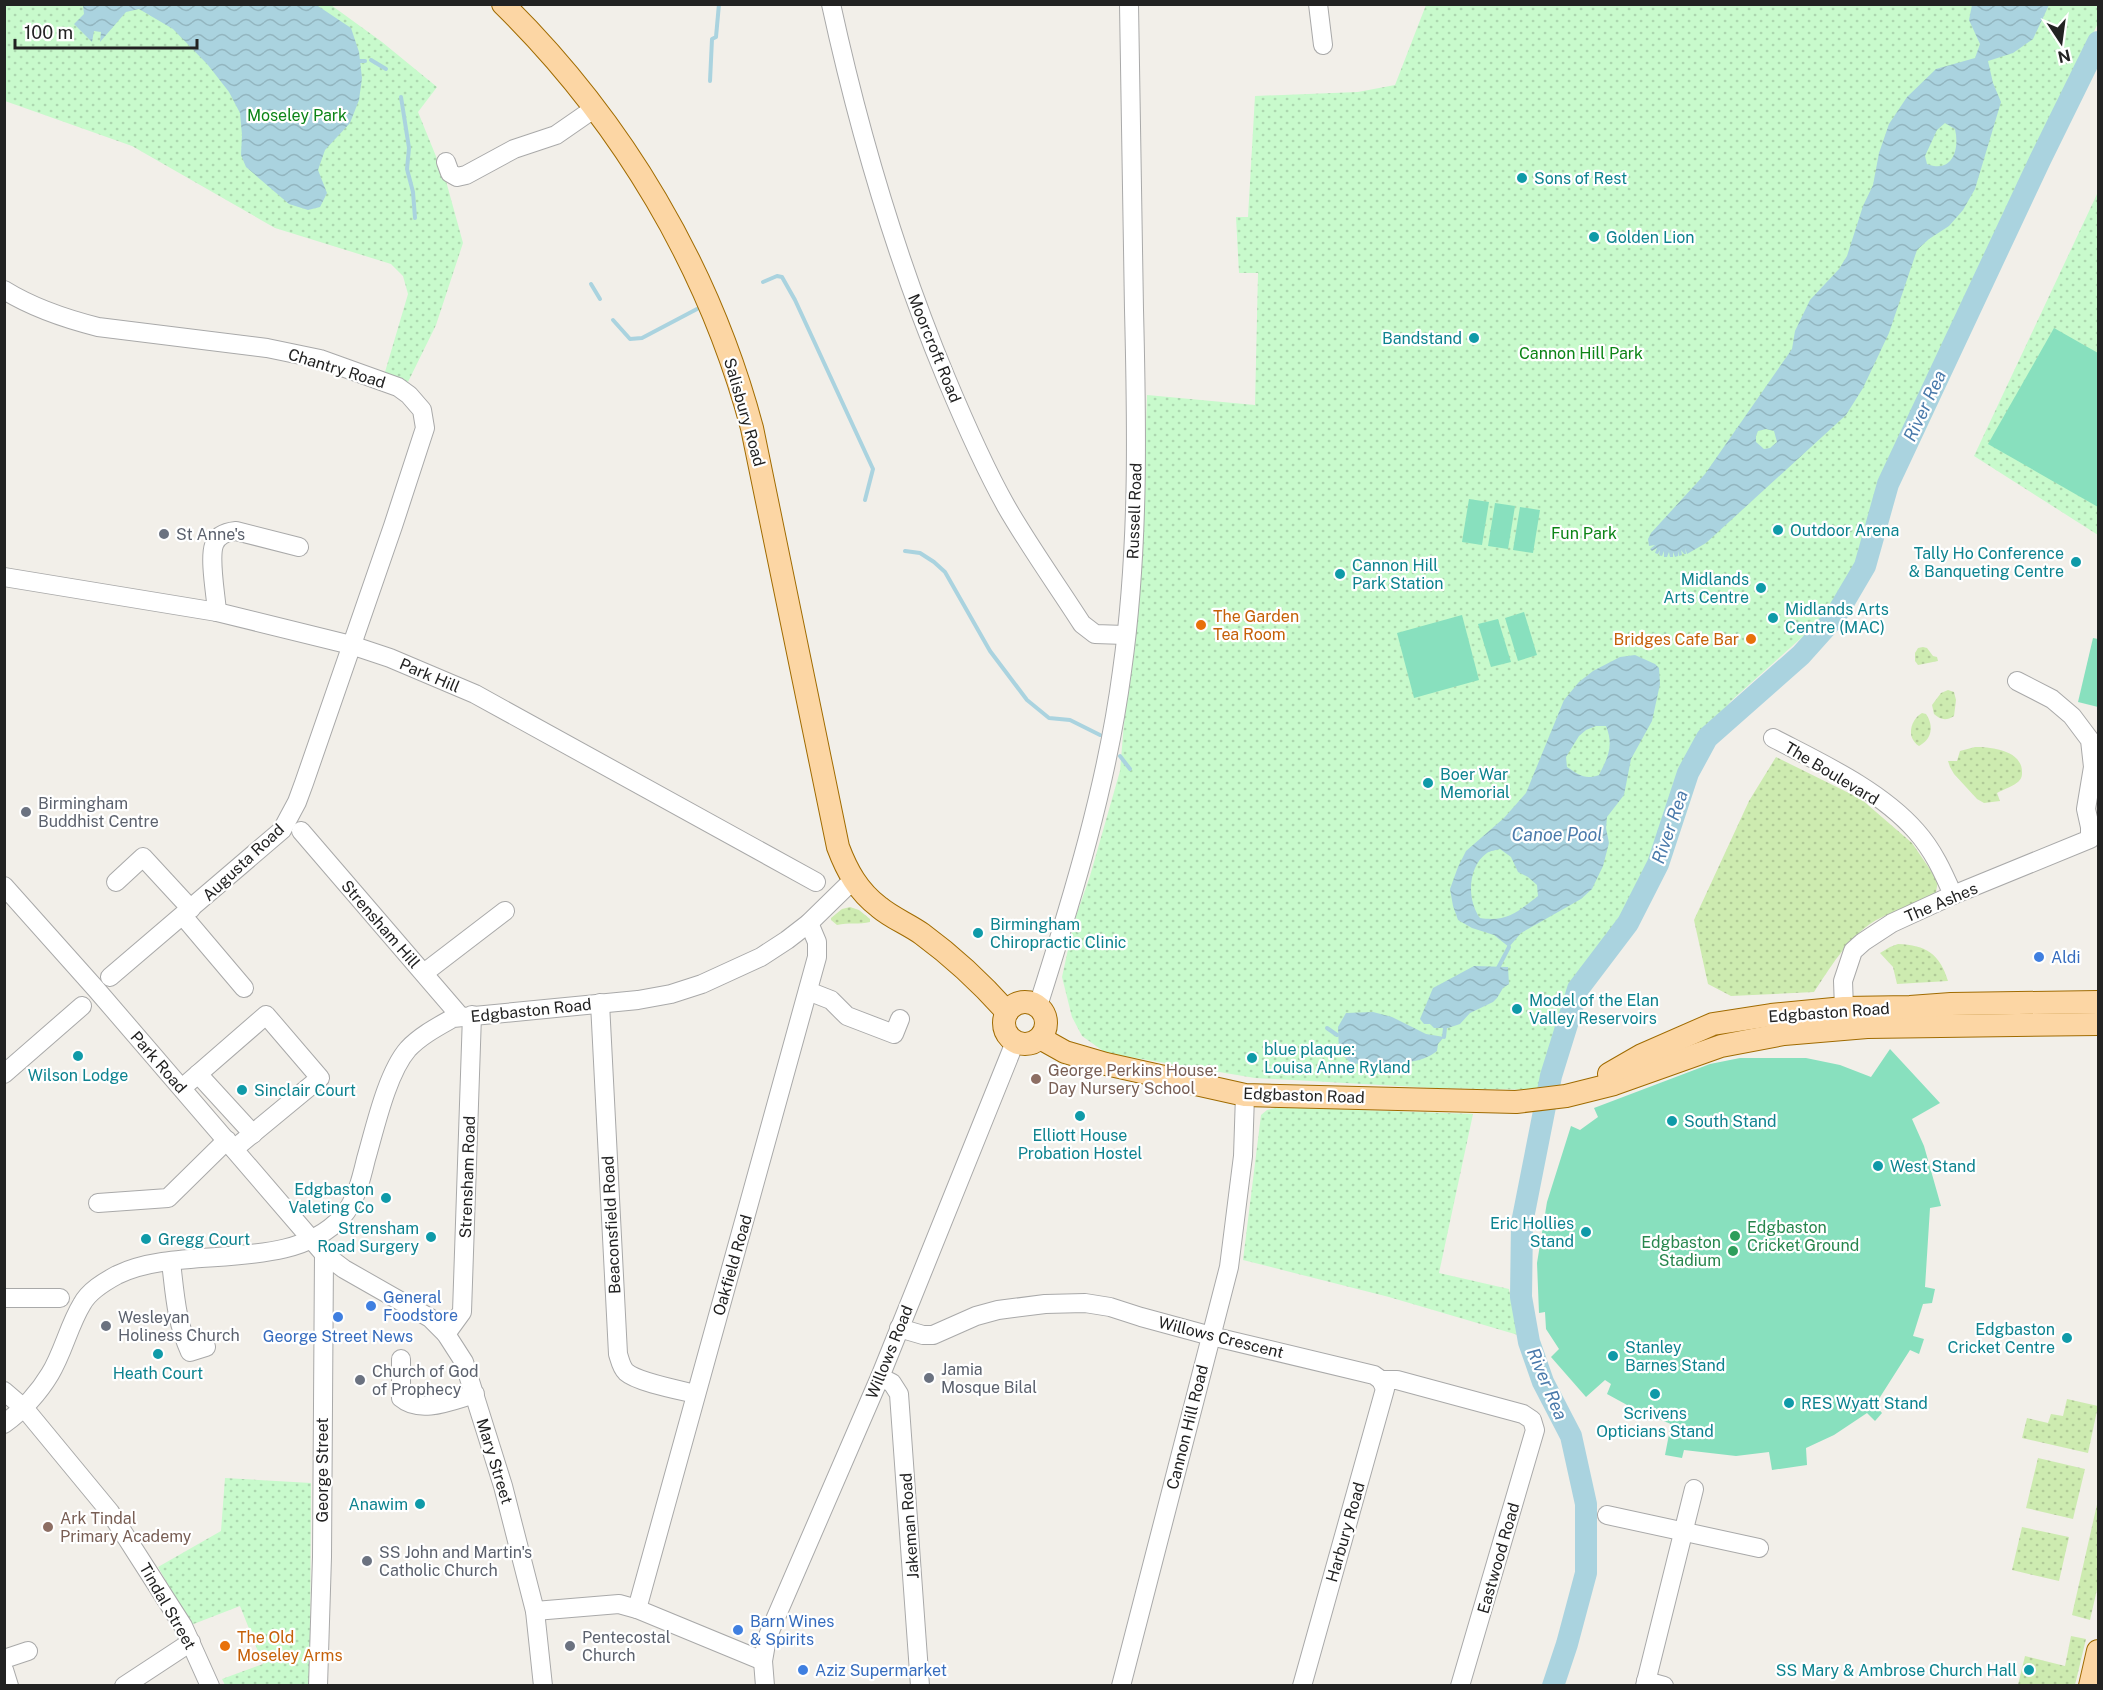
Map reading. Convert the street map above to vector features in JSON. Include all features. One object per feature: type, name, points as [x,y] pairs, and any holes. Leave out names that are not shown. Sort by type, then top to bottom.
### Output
[{"type":"main road","name":"Salisbury Road","points":[[502,4],[540,43],[595,108],[621,145],[666,215],[717,321],[740,383],[763,476],[838,847],[853,880]]},
{"type":"main road","points":[[853,880],[880,908],[922,934],[954,960],[1007,1012]]},
{"type":"main road","points":[[1026,1002],[1038,1006],[1045,1017],[1046,1025],[1040,1038],[1031,1043],[1016,1042],[1004,1027],[1007,1012],[1018,1003],[1026,1002]]},
{"type":"main road","name":"Edgbaston Road","points":[[1571,1094],[1642,1055],[1713,1024],[1771,1015],[1845,1018],[1972,1014],[2098,1002]]},
{"type":"main road","name":"Edgbaston Road","points":[[1972,1014],[2098,1024]]},
{"type":"main road","name":"Edgbaston Road","points":[[1040,1038],[1065,1052],[1106,1064],[1245,1095],[1476,1102],[1532,1101],[1614,1084],[1721,1046],[1784,1034],[1845,1018]]},
{"type":"main road","points":[[1713,1024],[1721,1046]]},
{"type":"main road","points":[[2090,1686],[2098,1651]]},
{"type":"street","name":"Moorcroft Road","points":[[831,4],[840,48],[878,187],[925,326],[968,431],[1006,505],[1082,624],[1095,634],[1125,635]]},
{"type":"street","name":"Russell Road","points":[[1038,1006],[1071,900],[1114,729],[1123,668],[1137,489],[1129,4]]},
{"type":"street","points":[[1318,4],[1323,45]]},
{"type":"street","points":[[446,162],[450,172],[458,177],[466,175],[514,149],[556,135],[595,108]]},
{"type":"street","name":"Chantry Road","points":[[4,290],[21,300],[75,322],[98,327],[267,348],[320,359],[398,387],[409,395],[422,410],[425,428],[351,645]]},
{"type":"street","points":[[217,612],[213,556],[214,545],[218,538],[226,532],[236,531],[299,547]]},
{"type":"street","name":"Park Hill","points":[[4,577],[217,612],[351,645],[390,658],[475,694],[816,882]]},
{"type":"street","name":"Augusta Road","points":[[110,977],[282,830],[304,783],[351,645]]},
{"type":"street","name":"The Ashes","points":[[1845,1018],[1842,981],[1853,951],[1892,923],[1953,895],[2090,839],[2086,809],[2092,767],[2090,740],[2072,716],[2052,699],[2017,681]]},
{"type":"street","name":"The Boulevard","points":[[1773,738],[1875,795],[1900,816],[1916,831],[1939,862],[1953,895]]},
{"type":"street","name":"Strensham Hill","points":[[301,831],[424,973],[466,1016]]},
{"type":"street","points":[[116,882],[143,857],[187,912],[235,966],[244,988]]},
{"type":"street","name":"Edgbaston Road","points":[[4,1424],[25,1409],[50,1374],[81,1306],[101,1284],[134,1269],[171,1262],[279,1250],[312,1240],[329,1229],[343,1216],[359,1189],[381,1109],[396,1068],[408,1049],[430,1031],[453,1018],[649,998],[702,984],[761,957],[809,923],[853,880]]},
{"type":"street","name":"Park Road","points":[[4,886],[312,1240]]},
{"type":"street","points":[[424,973],[505,911]]},
{"type":"street","name":"Oakfield Road","points":[[637,1609],[817,957],[817,942],[809,923]]},
{"type":"street","points":[[808,991],[831,1000],[847,1016],[894,1034],[900,1019]]},
{"type":"street","name":"Beaconsfield Road","points":[[600,1003],[618,1354],[621,1365],[637,1378],[696,1394]]},
{"type":"street","points":[[4,1074],[82,1006]]},
{"type":"street","points":[[98,1203],[168,1198],[231,1145],[253,1134],[320,1077],[266,1015],[182,1088]]},
{"type":"street","name":"Strensham Road","points":[[446,1334],[462,1312],[466,1016]]},
{"type":"street","name":"Willows Road","points":[[762,1661],[767,1638],[880,1377],[1016,1042]]},
{"type":"street","points":[[198,1074],[253,1134]]},
{"type":"street","name":"Cannon Hill Road","points":[[1121,1686],[1229,1267],[1243,1156],[1245,1095]]},
{"type":"street","name":"Mary Street","points":[[312,1240],[324,1254],[344,1269],[430,1318],[446,1334],[465,1362],[503,1486],[535,1611],[543,1686]]},
{"type":"street","name":"George Street","points":[[318,1686],[322,1557],[324,1254]]},
{"type":"street","points":[[171,1262],[178,1324],[184,1340],[190,1352],[206,1347]]},
{"type":"street","points":[[4,1298],[60,1298]]},
{"type":"street","name":"Willows Crescent","points":[[899,1328],[923,1335],[933,1335],[976,1316],[1019,1306],[1065,1302],[1110,1307],[1211,1336],[1374,1375],[1381,1380],[1397,1380],[1523,1414],[1532,1420],[1535,1430]]},
{"type":"street","points":[[401,1359],[401,1398],[408,1404],[427,1406],[475,1394]]},
{"type":"street","name":"Jakeman Road","points":[[880,1377],[892,1383],[899,1394],[920,1686]]},
{"type":"street","name":"Harbury Road","points":[[1302,1686],[1385,1389],[1381,1380]]},
{"type":"street","name":"Tindal Street","points":[[4,1391],[25,1409],[110,1512],[183,1626],[210,1686]]},
{"type":"street","name":"Eastwood Road","points":[[1460,1686],[1535,1430]]},
{"type":"street","points":[[1665,1686],[1645,1683],[1694,1489]]},
{"type":"street","points":[[1607,1515],[1759,1548]]},
{"type":"street","points":[[535,1611],[619,1604],[637,1609],[762,1661],[765,1686]]},
{"type":"street","points":[[124,1686],[149,1679],[190,1641]]},
{"type":"street","points":[[4,1659],[28,1651]]},
{"type":"street","points":[[4,1670],[9,1686]]},
{"type":"green space","name":"Moseley Park","points":[[5,5],[331,5],[382,42],[437,87],[418,112],[446,181],[463,243],[436,325],[408,382],[385,372],[408,294],[403,276],[391,264],[275,228],[132,146],[5,101]]},
{"type":"green space","name":"Cannon Hill Park","points":[[1426,5],[2098,5],[2098,23],[1880,483],[1856,567],[1829,613],[1731,701],[1694,748],[1676,801],[1625,918],[1572,988],[1541,1090],[1434,1088],[1255,1078],[1106,1053],[1082,1036],[1072,1017],[1062,977],[1074,922],[1090,876],[1120,771],[1141,575],[1147,395],[1255,405],[1258,273],[1239,273],[1236,217],[1248,217],[1255,96],[1358,92],[1395,85]]},
{"type":"green space","points":[[2098,192],[2098,535],[1974,456]]},
{"type":"green space","points":[[2054,328],[2098,353],[2098,507],[1988,444]]},
{"type":"green space","points":[[1469,499],[1489,502],[1482,545],[1462,542]]},
{"type":"green space","points":[[1495,503],[1515,506],[1508,549],[1488,546]]},
{"type":"green space","points":[[1520,507],[1540,510],[1533,553],[1513,550]]},
{"type":"green space","points":[[1524,612],[1537,655],[1518,661],[1505,618]]},
{"type":"green space","points":[[1462,615],[1479,680],[1414,698],[1397,633]]},
{"type":"green space","points":[[1498,619],[1511,662],[1491,667],[1478,624]]},
{"type":"green space","points":[[2093,638],[2098,639],[2098,707],[2078,702]]},
{"type":"green space","points":[[1923,647],[1937,657],[1938,661],[1918,665],[1915,661],[1915,653],[1918,648]]},
{"type":"green space","points":[[1948,690],[1954,692],[1956,700],[1954,716],[1948,719],[1939,718],[1934,714],[1932,705],[1941,693]]},
{"type":"green space","points":[[1922,713],[1926,714],[1929,719],[1931,728],[1927,740],[1919,746],[1912,738],[1911,729],[1912,724]]},
{"type":"green space","points":[[1975,747],[2005,751],[2017,759],[2021,765],[2021,779],[1997,793],[2000,801],[1984,803],[1977,799],[1950,767],[1948,761],[1957,761],[1960,751]]},
{"type":"green space","points":[[1776,757],[1861,799],[1912,843],[1938,881],[1936,892],[1931,898],[1883,917],[1861,931],[1839,955],[1814,992],[1731,996],[1708,984],[1694,920],[1749,801]]},
{"type":"green space","points":[[850,907],[859,910],[870,919],[870,922],[837,925],[831,920],[842,909]]},
{"type":"green space","points":[[1898,944],[1916,946],[1930,953],[1941,964],[1948,981],[1897,984],[1893,967],[1880,953]]},
{"type":"green space","name":"Edgbaston Cricket Ground","points":[[1890,1049],[1940,1103],[1912,1119],[1924,1146],[1941,1206],[1930,1208],[1925,1287],[1935,1289],[1932,1303],[1923,1304],[1913,1336],[1924,1339],[1919,1354],[1910,1350],[1875,1405],[1882,1413],[1875,1421],[1867,1413],[1834,1435],[1806,1448],[1807,1465],[1772,1470],[1769,1452],[1736,1456],[1684,1450],[1682,1458],[1665,1455],[1671,1424],[1638,1411],[1607,1394],[1611,1384],[1605,1380],[1586,1397],[1551,1357],[1559,1349],[1546,1329],[1545,1312],[1539,1313],[1537,1263],[1547,1202],[1571,1126],[1580,1130],[1598,1117],[1594,1108],[1710,1064],[1740,1058],[1806,1058],[1840,1065],[1871,1077]]},
{"type":"green space","points":[[1279,1107],[1473,1114],[1439,1273],[1509,1289],[1518,1335],[1389,1297],[1243,1260],[1261,1115],[1267,1110]]},
{"type":"green space","points":[[2067,1399],[2098,1406],[2088,1453],[2022,1438],[2027,1418],[2048,1423],[2051,1414],[2063,1416]]},
{"type":"green space","points":[[2038,1458],[2085,1469],[2073,1519],[2026,1508]]},
{"type":"green space","points":[[225,1478],[311,1483],[310,1685],[225,1685],[222,1679],[263,1664],[240,1606],[191,1625],[158,1567],[221,1531]]},
{"type":"green space","points":[[2098,1500],[2098,1585],[2090,1620],[2072,1615]]},
{"type":"green space","points":[[2022,1527],[2069,1537],[2059,1581],[2012,1570]]},
{"type":"green space","points":[[2071,1636],[2086,1639],[2075,1685],[2018,1685],[2025,1656],[2065,1666]]},
{"type":"water","points":[[315,4],[351,28],[359,52],[362,78],[359,100],[350,123],[325,150],[318,170],[327,193],[320,207],[308,210],[289,204],[246,167],[241,155],[240,113],[229,92],[208,65],[173,29],[139,9],[126,12],[100,42],[101,32],[94,31],[92,42],[74,24],[84,14],[83,5]]},
{"type":"water","points":[[1972,5],[2049,5],[2033,39],[2013,53],[1988,61],[1993,83],[2001,102],[1975,189],[1963,210],[1949,226],[1917,250],[1889,333],[1863,388],[1846,415],[1706,543],[1687,554],[1685,548],[1686,554],[1681,550],[1682,555],[1679,556],[1678,551],[1678,556],[1675,557],[1673,552],[1673,557],[1670,557],[1669,552],[1667,557],[1664,557],[1664,551],[1662,556],[1659,555],[1660,550],[1658,554],[1655,553],[1657,548],[1652,551],[1650,549],[1655,545],[1649,546],[1648,539],[1651,533],[1705,474],[1792,349],[1795,331],[1810,300],[1839,269],[1847,256],[1863,206],[1873,185],[1879,153],[1889,124],[1907,97],[1936,69],[1975,58],[1980,44],[1969,20]],"holes":[[[1945,123],[1955,129],[1955,152],[1948,163],[1943,166],[1927,164],[1925,156],[1937,130]],[[1766,429],[1774,431],[1777,442],[1770,448],[1764,449],[1756,442],[1756,436],[1758,431]]]},
{"type":"water","name":"Canoe Pool","points":[[1635,655],[1655,664],[1659,668],[1660,684],[1652,721],[1631,759],[1624,795],[1607,817],[1606,828],[1609,843],[1603,866],[1592,889],[1581,899],[1521,933],[1509,947],[1494,935],[1472,928],[1458,920],[1450,889],[1458,867],[1466,851],[1504,818],[1526,793],[1564,700],[1579,682],[1593,671],[1620,657]],"holes":[[[1596,726],[1606,726],[1610,746],[1599,775],[1586,777],[1567,767],[1566,757],[1579,736]],[[1500,849],[1511,857],[1518,872],[1537,885],[1538,896],[1512,915],[1490,919],[1480,918],[1471,894],[1473,875],[1480,859],[1488,852]]]},
{"type":"water","points":[[1474,966],[1508,967],[1509,984],[1503,988],[1493,1002],[1470,1013],[1460,1024],[1448,1028],[1434,1028],[1430,1024],[1424,1024],[1420,1019],[1433,988]]},
{"type":"water","points":[[1373,1012],[1392,1017],[1426,1034],[1444,1037],[1438,1044],[1437,1051],[1419,1060],[1352,1064],[1339,1052],[1338,1027],[1346,1013]]},
{"type":"waterway","points":[[710,81],[712,39],[716,37],[719,4]]},
{"type":"waterway","name":"River Rea","points":[[1553,1686],[1586,1573],[1586,1504],[1571,1436],[1543,1382],[1529,1342],[1521,1297],[1522,1223],[1551,1076],[1578,989],[1628,923],[1658,864],[1688,773],[1707,738],[1801,655],[1835,617],[1865,566],[1888,484],[2098,42]]},
{"type":"waterway","points":[[371,60],[386,69]]},
{"type":"waterway","points":[[360,61],[365,61]]},
{"type":"waterway","points":[[401,97],[409,148],[407,169],[413,192],[415,218]]},
{"type":"waterway","points":[[763,282],[777,276],[782,277],[795,300],[873,469],[865,500]]},
{"type":"waterway","points":[[591,284],[600,299]]},
{"type":"waterway","points":[[613,320],[630,339],[642,338],[697,309]]},
{"type":"waterway","points":[[905,551],[920,553],[945,572],[990,651],[1027,700],[1049,718],[1070,720],[1100,735]]},
{"type":"waterway","points":[[1120,756],[1130,769]]},
{"type":"waterway","points":[[1498,968],[1509,947]]},
{"type":"waterway","points":[[1327,1028],[1337,1035]]},
{"type":"waterway","points":[[1444,1037],[1445,1028]]},
{"type":"place","name":"Sons of Rest","points":[[1522,178]]},
{"type":"place","name":"Golden Lion","points":[[1594,237]]},
{"type":"place","name":"Bandstand","points":[[1474,338]]},
{"type":"place","name":"Outdoor Arena","points":[[1778,530]]},
{"type":"place","name":"St Anne's","points":[[164,534]]},
{"type":"place","name":"Tally Ho Conference & Banqueting Centre","points":[[2076,562]]},
{"type":"place","name":"Cannon Hill Park Station","points":[[1340,574]]},
{"type":"place","name":"Midlands Arts Centre","points":[[1761,588]]},
{"type":"place","name":"Midlands Arts Centre (MAC)","points":[[1773,618]]},
{"type":"place","name":"The Garden Tea Room","points":[[1201,625]]},
{"type":"place","name":"Bridges Cafe Bar","points":[[1751,639]]},
{"type":"place","name":"Boer War Memorial","points":[[1428,783]]},
{"type":"place","name":"Birmingham Buddhist Centre","points":[[26,812]]},
{"type":"place","name":"Birmingham Chiropractic Clinic","points":[[978,933]]},
{"type":"place","name":"Aldi","points":[[2039,957]]},
{"type":"place","name":"Model of the Elan Valley Reservoirs","points":[[1517,1009]]},
{"type":"place","name":"Wilson Lodge","points":[[78,1056]]},
{"type":"place","name":"blue plaque: Louisa Anne Ryland","points":[[1252,1058]]},
{"type":"place","name":"George Perkins House: Day Nursery School","points":[[1036,1079]]},
{"type":"place","name":"Sinclair Court","points":[[242,1090]]},
{"type":"place","name":"Elliott House Probation Hostel","points":[[1080,1116]]},
{"type":"place","name":"South Stand","points":[[1672,1121]]},
{"type":"place","name":"West Stand","points":[[1878,1166]]},
{"type":"place","name":"Edgbaston Valeting Co","points":[[386,1198]]},
{"type":"place","name":"Eric Hollies Stand","points":[[1586,1232]]},
{"type":"place","name":"Edgbaston Cricket Ground","points":[[1735,1236]]},
{"type":"place","name":"Strensham Road Surgery","points":[[431,1237]]},
{"type":"place","name":"Gregg Court","points":[[146,1239]]},
{"type":"place","name":"Edgbaston Stadium","points":[[1733,1251]]},
{"type":"place","name":"General Foodstore","points":[[371,1306]]},
{"type":"place","name":"George Street News","points":[[338,1317]]},
{"type":"place","name":"Wesleyan Holiness Church","points":[[106,1326]]},
{"type":"place","name":"Edgbaston Cricket Centre","points":[[2067,1338]]},
{"type":"place","name":"Heath Court","points":[[158,1354]]},
{"type":"place","name":"Stanley Barnes Stand","points":[[1613,1356]]},
{"type":"place","name":"Jamia Mosque Bilal","points":[[929,1378]]},
{"type":"place","name":"Church of God of Prophecy","points":[[360,1380]]},
{"type":"place","name":"Scrivens Opticians Stand","points":[[1655,1394]]},
{"type":"place","name":"RES Wyatt Stand","points":[[1789,1403]]},
{"type":"place","name":"Anawim","points":[[420,1504]]},
{"type":"place","name":"Ark Tindal Primary Academy","points":[[48,1527]]},
{"type":"place","name":"SS John and Martin's Catholic Church","points":[[367,1561]]},
{"type":"place","name":"Barn Wines & Spirits","points":[[738,1630]]},
{"type":"place","name":"The Old Moseley Arms","points":[[225,1646]]},
{"type":"place","name":"Pentecostal Church","points":[[570,1646]]},
{"type":"place","name":"Aziz Supermarket","points":[[803,1670]]},
{"type":"place","name":"SS Mary & Ambrose Church Hall","points":[[2029,1670]]},
{"type":"park label","name":"Fun Park","points":[[1584,533]]}]
